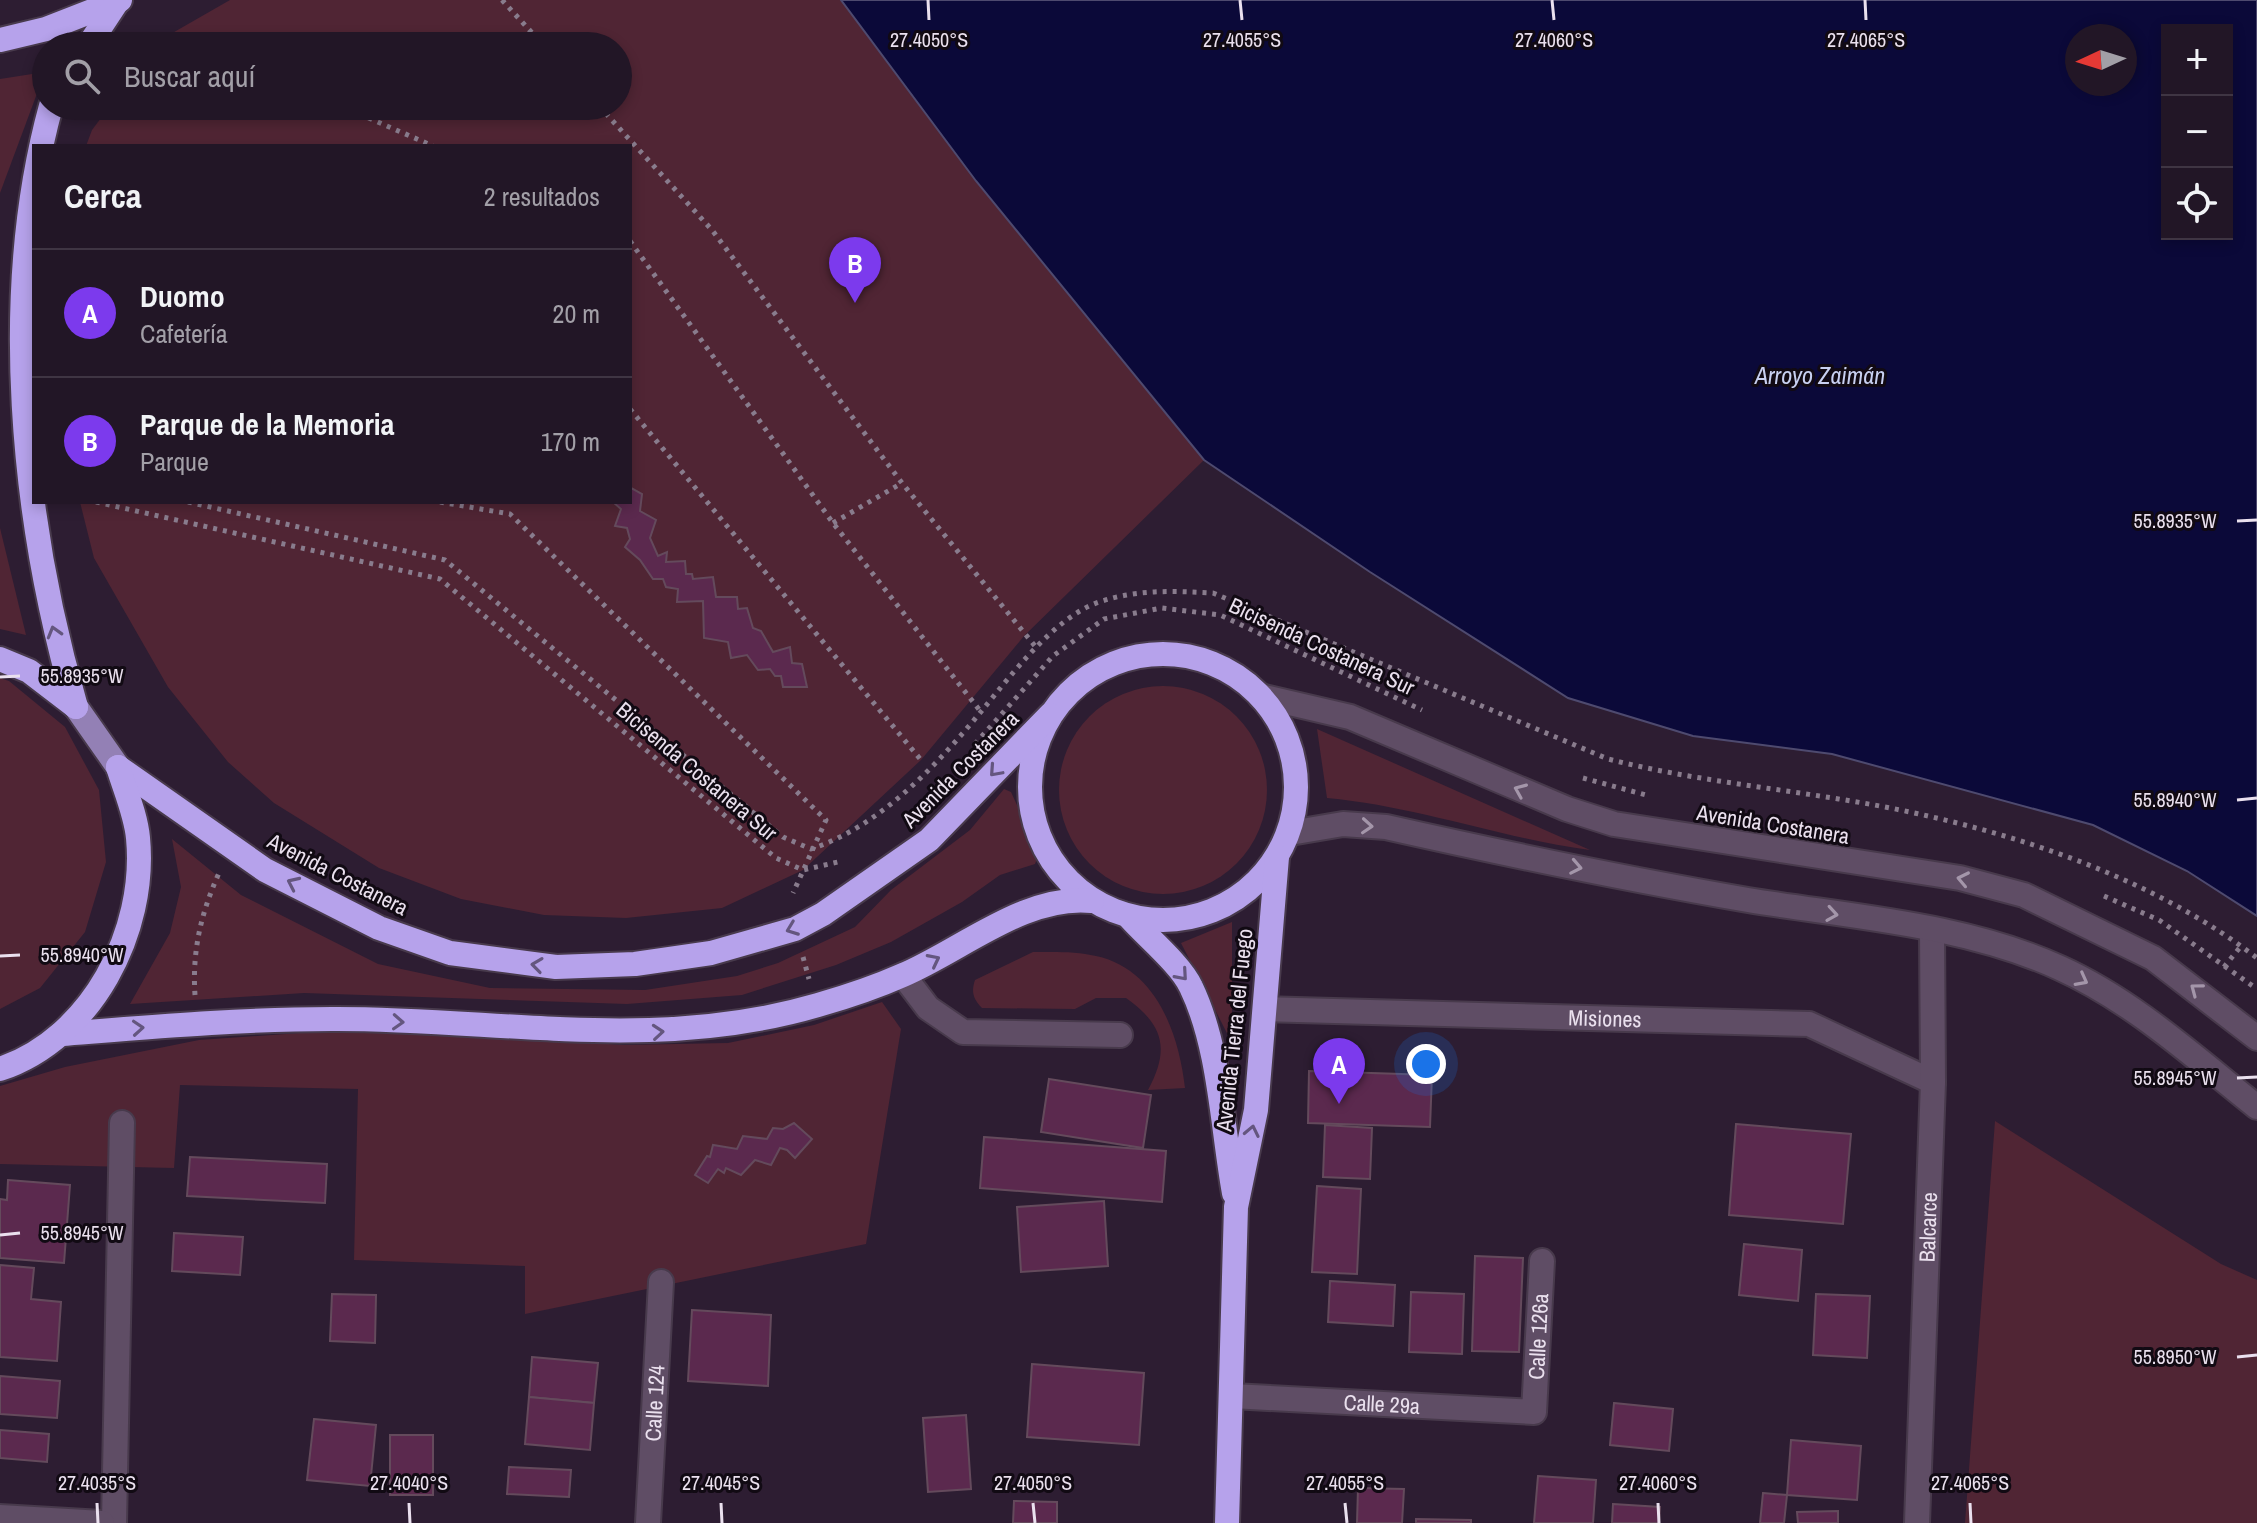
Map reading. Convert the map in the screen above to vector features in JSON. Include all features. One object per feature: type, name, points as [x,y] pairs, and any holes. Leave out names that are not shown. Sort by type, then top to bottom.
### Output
[{"type":"highway","points":[[33,32],[118,1]]},
{"type":"highway","points":[[98,32],[118,1]]},
{"type":"highway","points":[[0,40],[32,32]]},
{"type":"highway","points":[[35,144],[45,120]]},
{"type":"highway","points":[[32,152],[16,191],[3,260],[4,368],[16,484],[38,577],[76,707]]},
{"type":"highway","points":[[1150,653],[1191,656],[1228,671],[1260,696],[1285,734],[1296,777],[1290,833],[1277,857],[1249,890],[1213,912],[1172,921],[1130,918],[1092,901],[1060,874],[1038,837],[1029,796],[1033,754],[1050,715],[1076,685],[1111,663],[1150,653]]},
{"type":"highway","points":[[0,659],[29,671],[76,707]]},
{"type":"highway","name":"Avenida Costanera","points":[[118,767],[265,870],[379,928],[450,953],[556,967],[635,964],[711,953],[795,929],[823,914],[929,840],[1050,715]]},
{"type":"highway","points":[[0,1069],[15,1064],[61,1034],[108,979],[135,910],[138,837],[118,767]]},
{"type":"highway","name":"Avenida Tierra del Fuego","points":[[1227,1523],[1236,1207],[1256,1110],[1277,857]]},
{"type":"highway","points":[[61,1034],[197,1024],[333,1019],[643,1033],[701,1028],[817,1006],[903,975],[998,926],[1045,906],[1071,899],[1092,901]]},
{"type":"highway","name":"Avenida Tierra del Fuego","points":[[1130,918],[1190,984],[1216,1061],[1219,1108],[1236,1207]]},
{"type":"main road","points":[[76,707],[118,767]]},
{"type":"street","name":"Avenida Costanera","points":[[1260,696],[1350,717],[1567,809],[1614,824],[1960,878],[2024,895],[2153,958],[2257,1038]]},
{"type":"street","points":[[1290,833],[1343,824],[1386,827],[1743,899],[1932,930],[2015,950],[2060,968],[2115,998],[2257,1107]]},
{"type":"street","name":"Balcarce","points":[[1917,1523],[1933,1082],[1932,930]]},
{"type":"street","points":[[903,975],[928,1008],[963,1032],[1120,1035]]},
{"type":"street","name":"Misiones","points":[[1265,1009],[1809,1024],[1933,1082]]},
{"type":"street","points":[[114,1523],[122,1123]]},
{"type":"street","name":"Calle 126a","points":[[1534,1412],[1542,1261]]},
{"type":"street","name":"Calle 124","points":[[648,1523],[661,1282]]},
{"type":"street","name":"Calle 29a","points":[[1232,1396],[1534,1412]]},
{"type":"street","points":[[0,1517],[102,1523]]},
{"type":"path","points":[[502,0],[531,32]]},
{"type":"path","points":[[373,120],[428,144]]},
{"type":"path","points":[[612,120],[712,230],[902,483],[1035,646]]},
{"type":"path","points":[[632,244],[833,523],[981,712]]},
{"type":"path","points":[[632,411],[921,760]]},
{"type":"path","points":[[833,523],[902,483]]},
{"type":"path","name":"Bicisenda Costanera Sur","points":[[105,504],[440,579],[776,858],[803,870]]},
{"type":"path","points":[[197,504],[445,560],[783,837],[811,849],[839,840],[872,819],[928,770],[1035,646],[1095,603],[1144,590],[1213,593],[1608,759],[1670,775],[1918,814],[2051,851],[2173,903],[2257,958]]},
{"type":"path","points":[[452,504],[510,514],[826,820],[791,898],[795,929],[817,1006]]},
{"type":"path","name":"Bicisenda Costanera Sur","points":[[965,755],[1053,656],[1104,619],[1162,608],[1220,615],[1426,712]]},
{"type":"path","points":[[1579,777],[1649,795]]},
{"type":"path","points":[[197,1024],[193,974],[196,938],[205,905],[232,844]]},
{"type":"path","points":[[803,870],[835,864],[847,856]]},
{"type":"path","points":[[2092,891],[2159,920],[2257,989]]},
{"type":"shaded area","points":[[230,0],[841,0],[1204,460],[1024,636],[921,760],[803,870],[722,908],[626,918],[544,915],[461,899],[379,868],[274,803],[228,762],[168,687],[94,558],[80,504],[632,504],[632,144],[87,144],[100,120],[632,120],[632,32],[174,32]]},
{"type":"shaded area","points":[[32,74],[32,107],[0,193],[0,79]]},
{"type":"shaded area","points":[[0,528],[26,635],[0,629]]},
{"type":"shaded area","points":[[0,678],[9,681],[65,727],[99,790],[106,862],[85,932],[40,988],[0,1009]]},
{"type":"shaded area","points":[[1163,686],[1203,694],[1236,717],[1259,750],[1267,790],[1259,830],[1236,863],[1203,886],[1163,894],[1123,886],[1090,863],[1067,830],[1059,790],[1067,750],[1090,717],[1123,694]]},
{"type":"shaded area","points":[[1317,729],[1590,850],[1393,808],[1327,798]]},
{"type":"shaded area","points":[[1004,789],[1011,792],[1039,853],[1035,864],[1000,875],[962,902],[891,942],[836,965],[742,995],[627,1004],[304,993],[130,1004],[170,933],[181,887],[172,839],[241,895],[378,964],[490,988],[645,990],[737,976],[778,963],[855,927],[891,890],[970,830]]},
{"type":"shaded area","points":[[1232,922],[1232,1043],[1181,943]]},
{"type":"shaded area","points":[[1033,952],[1096,956],[1117,963],[1135,975],[1161,1007],[1170,1026],[1185,1088],[1148,1090],[1159,1062],[1160,1039],[1149,1018],[1126,998],[1096,998],[1075,1009],[982,1008],[974,995],[975,980]]},
{"type":"shaded area","points":[[882,1002],[901,1029],[866,1244],[525,1314],[525,1266],[354,1260],[358,1089],[180,1085],[174,1168],[0,1164],[0,1086],[65,1067],[199,1040],[371,1028],[623,1045],[728,1043],[814,1025]]},
{"type":"shaded area","points":[[1995,1121],[2221,1264],[2257,1280],[2257,1523],[1965,1523]]},
{"type":"water","name":"Arroyo Zaimán","points":[[841,0],[2257,0],[2257,916],[2187,871],[2093,825],[1832,754],[1693,736],[1568,698],[1370,572],[1204,460],[976,181]]},
{"type":"building","points":[[632,489],[642,494],[640,511],[656,520],[650,538],[658,556],[667,552],[666,562],[685,561],[686,574],[692,574],[693,579],[713,577],[716,597],[737,597],[738,609],[747,608],[753,628],[761,631],[773,652],[790,647],[792,663],[802,664],[807,687],[783,687],[781,676],[775,676],[770,669],[758,670],[747,655],[731,658],[728,642],[704,638],[703,601],[677,602],[678,589],[666,587],[663,579],[653,579],[640,560],[625,547],[630,539],[627,528],[615,526],[621,509],[615,504],[632,504]]},
{"type":"building","points":[[1309,1071],[1432,1075],[1430,1127],[1308,1123]]},
{"type":"building","points":[[1049,1079],[1151,1095],[1143,1148],[1041,1132]]},
{"type":"building","points":[[794,1123],[812,1139],[795,1158],[780,1148],[771,1165],[755,1160],[741,1175],[726,1168],[724,1173],[718,1169],[708,1183],[695,1175],[707,1156],[710,1157],[713,1145],[737,1149],[743,1136],[767,1139],[773,1128],[783,1129]]},
{"type":"building","points":[[1736,1124],[1851,1134],[1843,1224],[1729,1215]]},
{"type":"building","points":[[1325,1125],[1372,1128],[1370,1179],[1323,1177]]},
{"type":"building","points":[[984,1137],[1166,1151],[1162,1202],[980,1188]]},
{"type":"building","points":[[190,1157],[327,1164],[325,1203],[187,1196]]},
{"type":"building","points":[[8,1180],[70,1185],[64,1263],[0,1258],[0,1199],[7,1200]]},
{"type":"building","points":[[1317,1186],[1361,1189],[1357,1274],[1312,1272]]},
{"type":"building","points":[[1104,1201],[1108,1266],[1021,1272],[1017,1207]]},
{"type":"building","points":[[174,1233],[243,1237],[240,1275],[172,1271]]},
{"type":"building","points":[[1744,1244],[1802,1250],[1798,1301],[1739,1295]]},
{"type":"building","points":[[1475,1256],[1523,1258],[1519,1352],[1472,1351]]},
{"type":"building","points":[[0,1265],[34,1268],[31,1299],[61,1302],[57,1361],[0,1357]]},
{"type":"building","points":[[1330,1281],[1395,1285],[1393,1326],[1328,1322]]},
{"type":"building","points":[[1411,1292],[1464,1294],[1462,1354],[1409,1352]]},
{"type":"building","points":[[332,1294],[376,1295],[375,1343],[330,1341]]},
{"type":"building","points":[[1816,1294],[1870,1296],[1867,1358],[1813,1355]]},
{"type":"building","points":[[692,1310],[771,1315],[768,1386],[688,1381]]},
{"type":"building","points":[[532,1357],[598,1363],[594,1403],[529,1397]]},
{"type":"building","points":[[1032,1364],[1144,1373],[1139,1445],[1027,1437]]},
{"type":"building","points":[[0,1376],[60,1381],[57,1418],[0,1414]]},
{"type":"building","points":[[529,1397],[594,1403],[590,1450],[525,1444]]},
{"type":"building","points":[[1614,1403],[1673,1409],[1669,1451],[1610,1445]]},
{"type":"building","points":[[966,1415],[971,1489],[928,1492],[923,1418]]},
{"type":"building","points":[[314,1419],[376,1425],[370,1486],[307,1480]]},
{"type":"building","points":[[0,1430],[49,1434],[47,1462],[0,1458]]},
{"type":"building","points":[[390,1435],[433,1435],[433,1495],[390,1495]]},
{"type":"building","points":[[1791,1440],[1861,1446],[1857,1500],[1787,1495]]},
{"type":"building","points":[[509,1467],[571,1470],[569,1497],[507,1494]]},
{"type":"building","points":[[1538,1476],[1596,1480],[1593,1523],[1534,1523]]},
{"type":"building","points":[[1358,1488],[1404,1489],[1402,1523],[1357,1523]]},
{"type":"building","points":[[1763,1493],[1787,1495],[1784,1523],[1760,1523]]},
{"type":"building","points":[[1014,1501],[1057,1502],[1057,1523],[1013,1523]]},
{"type":"building","points":[[1613,1504],[1660,1507],[1659,1523],[1612,1523]]},
{"type":"building","points":[[1838,1511],[1838,1523],[1798,1523],[1797,1512]]},
{"type":"building","points":[[1416,1519],[1471,1520],[1471,1523],[1416,1523]]},
{"type":"place","name":"Parque de la Memoria","points":[[855,303]]},
{"type":"place","name":"Duomo","points":[[1339,1104]]}]
